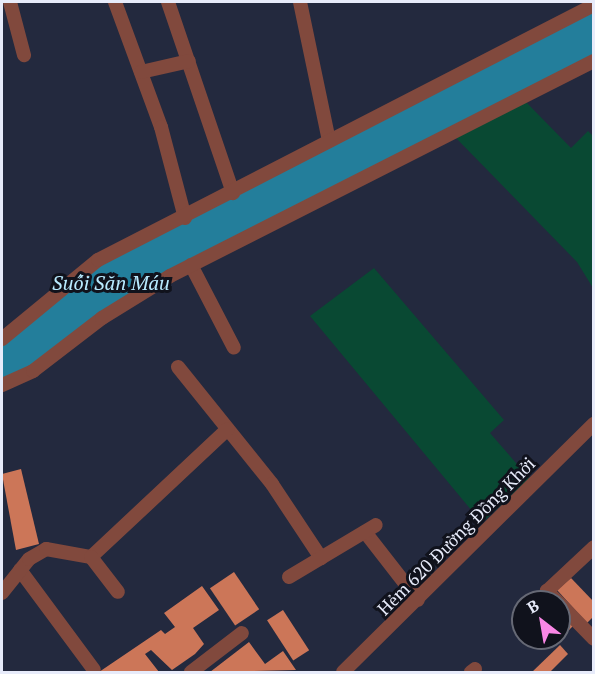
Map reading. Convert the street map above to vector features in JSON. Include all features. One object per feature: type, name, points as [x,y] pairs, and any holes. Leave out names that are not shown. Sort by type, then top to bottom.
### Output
[{"type":"street","points":[[10,2],[24,55]]},
{"type":"street","points":[[115,2],[141,72],[185,218]]},
{"type":"street","points":[[168,2],[233,193]]},
{"type":"street","points":[[300,2],[329,141]]},
{"type":"street","points":[[2,339],[98,260],[185,218],[594,5]]},
{"type":"street","points":[[141,72],[189,61]]},
{"type":"street","points":[[2,385],[33,371],[102,318],[191,265],[594,61]]},
{"type":"street","points":[[191,265],[234,348]]},
{"type":"street","points":[[178,367],[228,429],[321,558]]},
{"type":"street","name":"Hẻm 620 Đường Đồng Khởi","points":[[343,672],[594,424]]},
{"type":"street","points":[[91,557],[228,429]]},
{"type":"street","points":[[290,577],[371,529],[418,600]]},
{"type":"street","points":[[548,590],[594,547]]},
{"type":"street","points":[[2,593],[20,570],[46,549],[91,557],[118,592]]},
{"type":"street","points":[[20,570],[94,670]]},
{"type":"street","points":[[571,616],[594,639]]},
{"type":"street","points":[[191,672],[242,633]]},
{"type":"green space","points":[[526,102],[571,148],[588,131],[593,136],[593,288],[577,262],[456,138]]},
{"type":"green space","points":[[374,268],[504,420],[490,433],[529,478],[482,523],[310,316]]},
{"type":"water","name":"Suối Săn Máu","points":[[593,11],[593,55],[171,270],[30,367],[2,380],[2,345],[100,264]]},
{"type":"building","points":[[21,469],[39,544],[16,550],[2,474]]},
{"type":"building","points":[[234,572],[259,609],[235,626],[210,588]]},
{"type":"building","points":[[571,578],[594,602],[594,616],[587,623],[571,605],[571,590],[557,590]]},
{"type":"building","points":[[202,586],[219,610],[193,628],[204,644],[195,654],[172,670],[151,650],[145,654],[159,672],[99,672],[161,630],[165,634],[175,627],[164,613]]},
{"type":"building","points":[[283,610],[309,650],[293,661],[267,620]]},
{"type":"building","points":[[249,642],[265,664],[283,651],[296,670],[210,672]]},
{"type":"building","points":[[555,650],[564,650],[568,654],[550,672],[532,672]]}]
